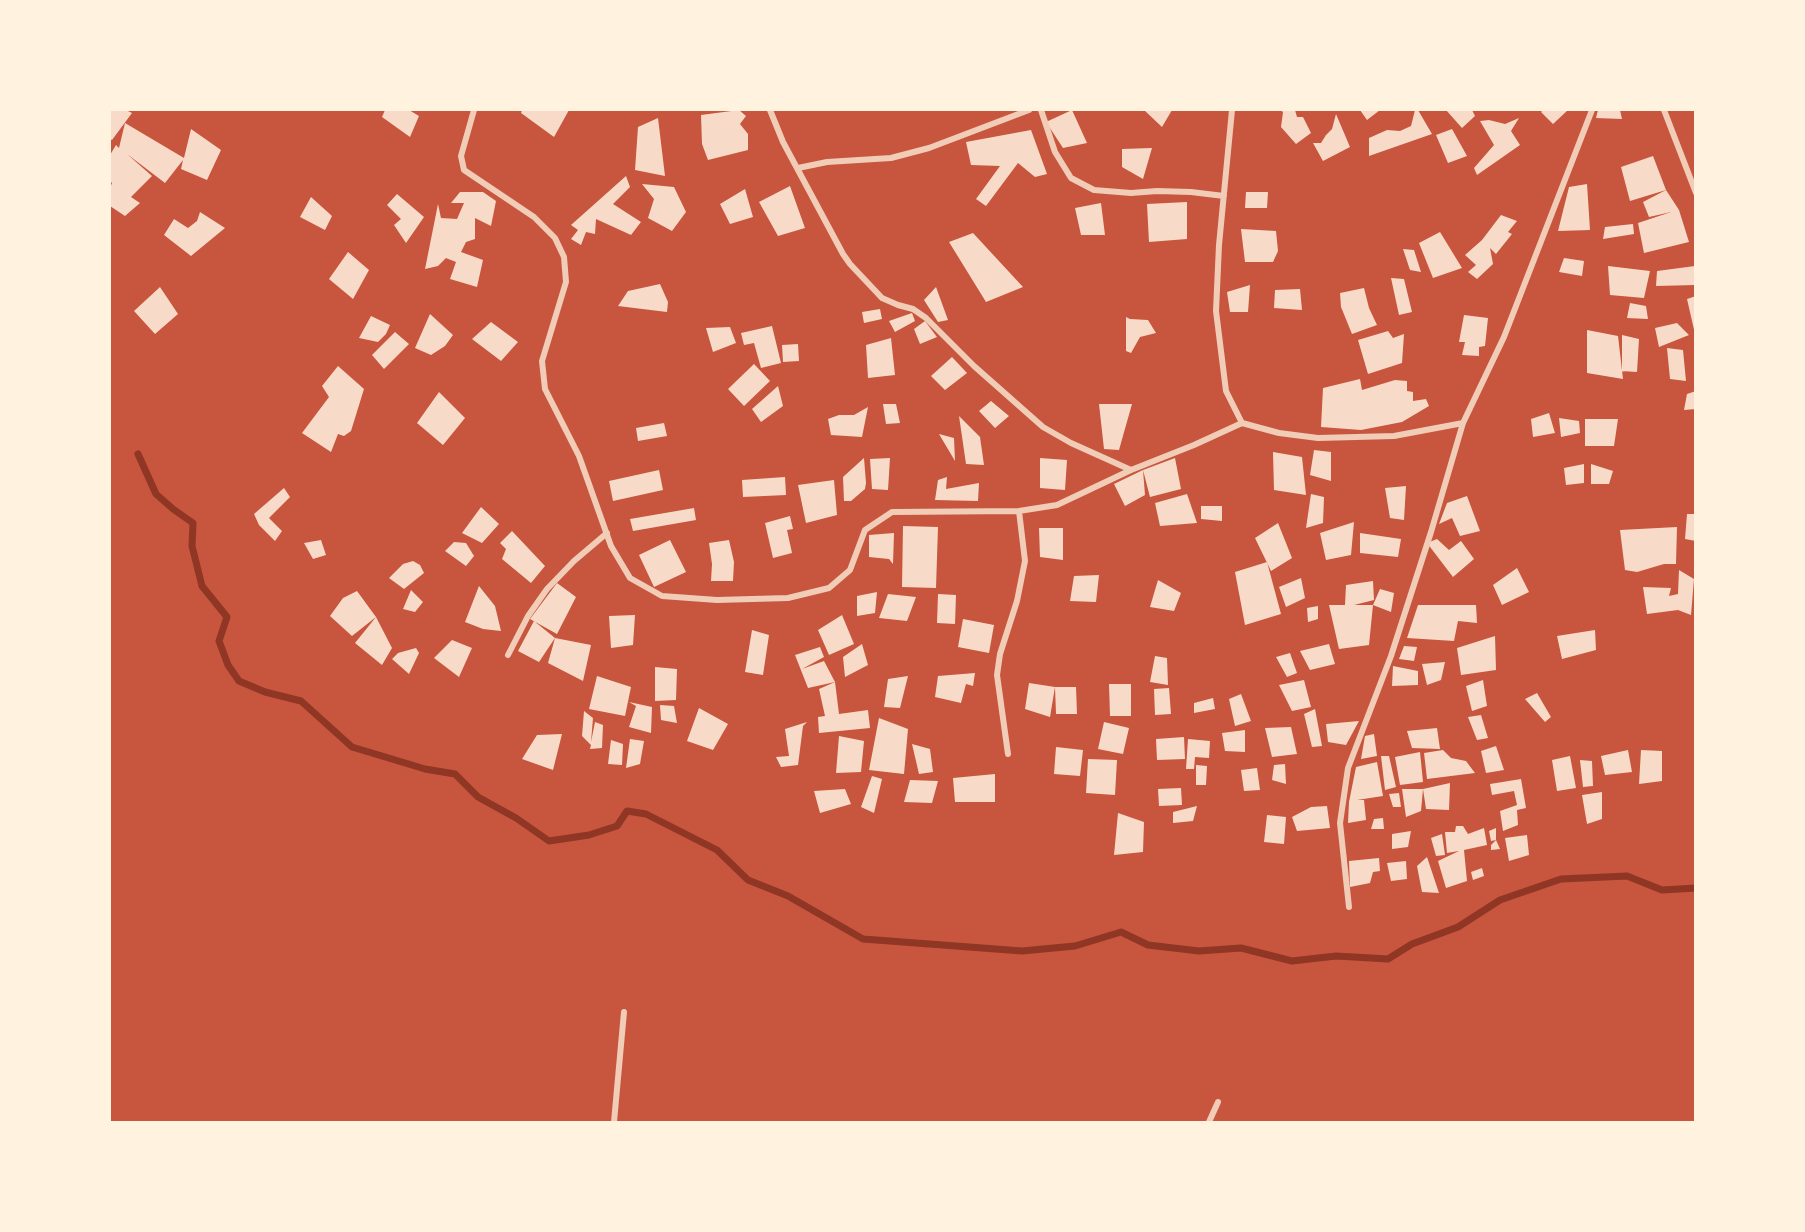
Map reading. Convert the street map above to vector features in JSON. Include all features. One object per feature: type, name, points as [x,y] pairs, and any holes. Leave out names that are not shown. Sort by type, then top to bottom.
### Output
[{"type":"street","points":[[474,110],[461,156],[464,170],[534,217],[555,238],[564,257],[566,282],[542,361],[545,389],[579,456],[611,546],[630,578],[662,596],[717,600],[788,598],[829,588],[850,570],[864,530],[892,512],[1019,511],[1057,505],[1131,470],[1242,423],[1279,434],[1318,438],[1394,436],[1462,423]]},
{"type":"street","points":[[770,110],[783,142],[843,255],[882,298],[913,309],[926,318],[974,366],[1043,427],[1071,443],[1131,470]]},
{"type":"street","points":[[798,168],[827,162],[901,156],[929,148],[1029,110]]},
{"type":"street","points":[[1041,110],[1055,152],[1071,178],[1094,190],[1131,193],[1191,192],[1224,196]]},
{"type":"street","points":[[1232,110],[1219,245],[1216,311],[1226,391],[1242,423]]},
{"type":"street","points":[[1349,907],[1340,823],[1348,768],[1391,656],[1431,532],[1462,423],[1504,338],[1592,110]]},
{"type":"street","points":[[1664,110],[1695,193]]},
{"type":"street","points":[[1008,753],[997,675],[1000,654],[1017,601],[1024,561],[1019,511]]},
{"type":"street","points":[[508,655],[528,616],[547,589],[574,561],[607,533]]},
{"type":"street","points":[[614,1122],[624,1012]]},
{"type":"street","points":[[1209,1122],[1218,1102]]},
{"type":"building","points":[[110,110],[126,110],[132,113],[112,140],[110,139]]},
{"type":"building","points":[[385,110],[409,110],[419,116],[410,137],[382,117]]},
{"type":"building","points":[[522,110],[569,110],[554,137],[521,113]]},
{"type":"building","points":[[739,110],[746,116],[740,124],[748,134],[748,150],[708,160],[702,144],[701,115]]},
{"type":"building","points":[[1072,110],[1087,143],[1063,148],[1046,122]]},
{"type":"building","points":[[1144,110],[1172,110],[1162,127]]},
{"type":"building","points":[[1280,110],[1295,110],[1297,117],[1303,117],[1311,133],[1296,144],[1281,127],[1283,112]]},
{"type":"building","points":[[1360,110],[1380,110],[1367,120]]},
{"type":"building","points":[[1415,110],[1418,110],[1432,134],[1369,156],[1369,138],[1387,130],[1400,131],[1411,126]]},
{"type":"building","points":[[1446,110],[1472,110],[1475,116],[1462,128]]},
{"type":"building","points":[[1543,110],[1568,110],[1553,124],[1541,112]]},
{"type":"building","points":[[1598,110],[1620,110],[1622,119],[1596,118]]},
{"type":"building","points":[[1336,114],[1350,147],[1323,161],[1313,143],[1321,143],[1332,129]]},
{"type":"building","points":[[658,118],[665,176],[635,170],[638,127]]},
{"type":"building","points":[[1519,118],[1511,131],[1520,145],[1477,175],[1474,168],[1494,145],[1480,121],[1489,120],[1505,124]]},
{"type":"building","points":[[125,123],[184,158],[191,129],[221,150],[207,180],[181,169],[183,160],[165,183],[127,154],[152,176],[131,197],[140,203],[125,216],[110,206],[112,183],[110,181],[110,155],[116,145],[119,148]]},
{"type":"building","points":[[1452,129],[1467,156],[1448,163],[1436,135]]},
{"type":"building","points":[[1031,130],[1047,174],[1035,177],[1018,163],[986,206],[976,199],[1000,166],[971,165],[966,142]]},
{"type":"building","points":[[1152,148],[1143,179],[1122,167],[1122,149]]},
{"type":"building","points":[[1653,156],[1666,190],[1630,201],[1621,167]]},
{"type":"building","points":[[626,176],[630,187],[613,204],[641,222],[631,235],[596,219],[595,234],[586,232],[581,245],[571,239],[578,230],[571,225]]},
{"type":"building","points":[[642,184],[674,187],[686,212],[672,231],[648,218],[654,199]]},
{"type":"building","points":[[1587,184],[1590,230],[1558,231],[1569,187]]},
{"type":"building","points":[[790,186],[805,228],[778,236],[759,202]]},
{"type":"building","points":[[745,189],[753,217],[730,224],[720,204]]},
{"type":"building","points":[[1666,190],[1679,210],[1689,242],[1644,253],[1638,223],[1671,212],[1649,217],[1643,202]]},
{"type":"building","points":[[460,192],[483,192],[496,201],[491,226],[475,218],[475,239],[466,242],[461,252],[483,260],[477,287],[450,279],[456,262],[446,258],[438,266],[425,269],[438,204],[441,218],[457,219],[464,203],[451,203]]},
{"type":"building","points":[[1246,192],[1268,192],[1267,208],[1245,208]]},
{"type":"building","points":[[397,194],[424,217],[406,243],[394,225],[401,219],[387,205]]},
{"type":"building","points":[[311,197],[332,216],[325,230],[300,217]]},
{"type":"building","points":[[1187,202],[1187,239],[1149,242],[1147,204]]},
{"type":"building","points":[[1101,203],[1105,235],[1081,235],[1075,208]]},
{"type":"building","points":[[200,212],[225,228],[191,256],[164,235],[174,219],[188,228],[197,221]]},
{"type":"building","points":[[1501,215],[1517,221],[1508,232],[1512,234],[1496,254],[1490,248],[1493,264],[1477,279],[1468,272],[1476,265],[1465,255],[1482,240]]},
{"type":"building","points":[[1633,224],[1634,234],[1603,239],[1605,227]]},
{"type":"building","points":[[1241,229],[1276,231],[1278,251],[1273,262],[1245,262]]},
{"type":"building","points":[[1440,232],[1462,268],[1433,278],[1419,243]]},
{"type":"building","points":[[973,233],[1023,287],[986,302],[949,242]]},
{"type":"building","points":[[1403,249],[1414,250],[1421,272],[1410,270]]},
{"type":"building","points":[[348,252],[369,270],[353,299],[329,279]]},
{"type":"building","points":[[1564,258],[1584,261],[1582,276],[1559,272]]},
{"type":"building","points":[[1608,266],[1650,271],[1644,298],[1610,295]]},
{"type":"building","points":[[1695,266],[1695,285],[1656,286],[1657,271]]},
{"type":"building","points":[[1391,278],[1404,279],[1412,312],[1399,315]]},
{"type":"building","points":[[660,284],[668,302],[667,312],[618,306],[628,291]]},
{"type":"building","points":[[1250,285],[1248,312],[1230,312],[1227,292]]},
{"type":"building","points":[[160,287],[178,314],[155,334],[134,311]]},
{"type":"building","points":[[936,287],[948,320],[938,322],[924,300]]},
{"type":"building","points":[[1364,288],[1369,308],[1377,325],[1352,334],[1341,307],[1340,293]]},
{"type":"building","points":[[1300,289],[1302,310],[1274,308],[1275,290]]},
{"type":"building","points":[[1696,296],[1696,334],[1695,334],[1687,299]]},
{"type":"building","points":[[1630,303],[1646,306],[1648,319],[1627,318]]},
{"type":"building","points":[[880,309],[882,319],[864,323],[862,312]]},
{"type":"building","points":[[912,313],[915,321],[895,332],[889,321]]},
{"type":"building","points":[[430,314],[453,335],[445,346],[431,355],[415,348]]},
{"type":"building","points":[[1464,315],[1488,318],[1485,346],[1479,347],[1479,356],[1462,355],[1465,342],[1459,342]]},
{"type":"building","points":[[371,316],[390,325],[386,334],[378,342],[359,338]]},
{"type":"building","points":[[1126,317],[1148,320],[1156,333],[1140,337],[1131,353],[1126,351]]},
{"type":"building","points":[[925,321],[937,337],[920,344],[914,329]]},
{"type":"building","points":[[491,322],[518,342],[501,361],[472,339]]},
{"type":"building","points":[[1677,323],[1689,335],[1659,347],[1655,328]]},
{"type":"building","points":[[772,326],[781,363],[761,368],[754,343],[744,345],[741,333]]},
{"type":"building","points":[[730,327],[736,343],[713,352],[706,328]]},
{"type":"building","points":[[1587,330],[1618,336],[1623,379],[1587,373]]},
{"type":"building","points":[[1388,331],[1393,338],[1404,334],[1402,363],[1368,374],[1358,340]]},
{"type":"building","points":[[395,332],[409,344],[384,369],[372,355]]},
{"type":"building","points":[[1622,335],[1639,339],[1637,372],[1622,371]]},
{"type":"building","points":[[891,338],[895,375],[868,378],[866,345]]},
{"type":"building","points":[[798,344],[799,361],[783,362],[782,345]]},
{"type":"building","points":[[1667,348],[1683,350],[1686,381],[1670,379]]},
{"type":"building","points":[[952,357],[967,373],[945,390],[931,376]]},
{"type":"building","points":[[754,364],[770,381],[744,406],[728,389]]},
{"type":"building","points":[[338,366],[364,389],[351,431],[344,436],[338,434],[331,452],[302,433],[329,397],[322,386]]},
{"type":"building","points":[[1360,379],[1362,390],[1395,380],[1407,381],[1407,391],[1413,392],[1413,401],[1426,399],[1429,406],[1402,422],[1361,430],[1321,427],[1323,388]]},
{"type":"building","points":[[778,386],[783,406],[761,422],[752,409]]},
{"type":"building","points":[[1696,391],[1696,409],[1684,410],[1687,394]]},
{"type":"building","points":[[439,392],[465,418],[443,445],[417,423]]},
{"type":"building","points":[[991,401],[1009,416],[995,428],[979,411]]},
{"type":"building","points":[[883,404],[896,404],[900,423],[886,424]]},
{"type":"building","points":[[1099,404],[1132,404],[1119,450],[1104,449]]},
{"type":"building","points":[[868,407],[862,437],[831,435],[828,419],[839,415],[854,415]]},
{"type":"building","points":[[1549,413],[1555,433],[1533,437],[1531,419]]},
{"type":"building","points":[[959,416],[980,437],[984,465],[966,464]]},
{"type":"building","points":[[1559,418],[1579,421],[1580,433],[1561,437]]},
{"type":"building","points":[[1585,419],[1618,419],[1614,446],[1585,446]]},
{"type":"building","points":[[664,423],[667,436],[638,441],[636,428]]},
{"type":"building","points":[[939,434],[954,438],[955,461]]},
{"type":"building","points":[[1314,450],[1331,452],[1331,481],[1310,475]]},
{"type":"building","points":[[1273,452],[1302,457],[1306,495],[1274,490]]},
{"type":"building","points":[[864,458],[865,489],[851,501],[844,501],[843,477]]},
{"type":"building","points":[[890,458],[888,490],[872,489],[870,459]]},
{"type":"building","points":[[1040,458],[1067,460],[1065,490],[1040,488]]},
{"type":"building","points":[[1175,458],[1181,489],[1150,497],[1143,470]]},
{"type":"building","points":[[1584,464],[1584,483],[1566,485],[1564,468]]},
{"type":"building","points":[[1591,464],[1613,471],[1609,484],[1591,484]]},
{"type":"building","points":[[659,470],[663,490],[613,501],[609,481]]},
{"type":"building","points":[[1143,470],[1145,495],[1125,506],[1114,484]]},
{"type":"building","points":[[785,477],[786,495],[743,497],[742,480]]},
{"type":"building","points":[[947,477],[946,489],[979,483],[978,501],[935,500],[938,480]]},
{"type":"building","points":[[834,480],[837,515],[806,523],[798,485]]},
{"type":"building","points":[[1406,486],[1404,520],[1390,518],[1385,488]]},
{"type":"building","points":[[284,488],[290,497],[269,518],[282,531],[275,541],[259,525],[254,514]]},
{"type":"building","points":[[1187,494],[1197,523],[1160,526],[1155,503]]},
{"type":"building","points":[[1311,494],[1324,497],[1323,523],[1306,528]]},
{"type":"building","points":[[1467,496],[1480,531],[1460,536],[1452,518],[1439,524],[1447,503]]},
{"type":"building","points":[[1201,506],[1222,506],[1222,521],[1201,519]]},
{"type":"building","points":[[481,507],[499,524],[482,543],[462,533]]},
{"type":"building","points":[[694,508],[696,520],[633,531],[630,519]]},
{"type":"building","points":[[1687,514],[1696,514],[1696,541],[1685,539]]},
{"type":"building","points":[[790,516],[793,529],[787,530],[792,553],[773,558],[765,523]]},
{"type":"building","points":[[1354,522],[1351,555],[1326,560],[1320,533]]},
{"type":"building","points":[[1278,523],[1292,558],[1271,571],[1255,538]]},
{"type":"building","points":[[903,526],[938,527],[936,588],[902,587]]},
{"type":"building","points":[[1677,527],[1676,564],[1664,564],[1637,572],[1625,570],[1620,530]]},
{"type":"building","points":[[1039,528],[1063,528],[1063,560],[1040,557]]},
{"type":"building","points":[[512,531],[545,566],[531,583],[502,559],[506,549],[500,543]]},
{"type":"building","points":[[894,533],[893,564],[889,559],[869,557],[869,535]]},
{"type":"building","points":[[1360,533],[1401,539],[1398,557],[1360,553]]},
{"type":"building","points":[[1437,539],[1449,550],[1461,541],[1474,559],[1453,577],[1427,543]]},
{"type":"building","points":[[321,540],[326,555],[313,559],[304,543]]},
{"type":"building","points":[[670,540],[686,572],[654,587],[639,555]]},
{"type":"building","points":[[729,540],[734,562],[733,581],[711,581],[712,564],[709,543]]},
{"type":"building","points":[[454,542],[466,543],[474,556],[466,566],[445,551]]},
{"type":"building","points":[[413,561],[420,565],[424,573],[404,589],[389,578],[403,564]]},
{"type":"building","points":[[1267,562],[1281,614],[1245,625],[1235,572]]},
{"type":"building","points":[[1517,568],[1529,592],[1502,605],[1493,585]]},
{"type":"building","points":[[1679,570],[1694,579],[1691,615],[1678,610],[1647,614],[1643,587],[1671,588],[1669,596],[1678,594]]},
{"type":"building","points":[[1099,575],[1096,602],[1070,601],[1074,576]]},
{"type":"building","points":[[1301,578],[1305,598],[1286,607],[1279,587]]},
{"type":"building","points":[[1158,580],[1181,593],[1174,611],[1150,607]]},
{"type":"building","points":[[1373,581],[1374,600],[1354,605],[1373,605],[1369,645],[1339,649],[1329,605],[1345,605],[1346,585]]},
{"type":"building","points":[[557,583],[576,597],[557,634],[530,619]]},
{"type":"building","points":[[479,586],[495,606],[501,631],[483,629],[465,622]]},
{"type":"building","points":[[1380,589],[1394,593],[1391,612],[1373,605]]},
{"type":"building","points":[[411,590],[423,602],[415,612],[403,609]]},
{"type":"building","points":[[357,591],[376,617],[352,636],[330,616],[343,598]]},
{"type":"building","points":[[877,592],[875,613],[857,616],[857,596]]},
{"type":"building","points":[[888,594],[916,597],[907,621],[879,618]]},
{"type":"building","points":[[938,594],[956,595],[955,624],[937,623]]},
{"type":"building","points":[[1418,605],[1476,605],[1477,623],[1458,621],[1454,641],[1407,638]]},
{"type":"building","points":[[1318,606],[1318,619],[1308,622],[1307,608]]},
{"type":"building","points":[[635,615],[633,645],[611,648],[609,616]]},
{"type":"building","points":[[842,615],[854,644],[829,655],[818,630]]},
{"type":"building","points":[[376,617],[392,648],[382,665],[355,643]]},
{"type":"building","points":[[963,619],[994,625],[989,653],[958,647]]},
{"type":"building","points":[[534,621],[555,638],[539,662],[518,651]]},
{"type":"building","points":[[752,630],[769,635],[763,675],[745,672]]},
{"type":"building","points":[[1595,630],[1596,650],[1562,659],[1557,636]]},
{"type":"building","points":[[1495,636],[1496,670],[1461,675],[1457,648]]},
{"type":"building","points":[[555,638],[591,645],[583,681],[548,663]]},
{"type":"building","points":[[452,640],[472,648],[459,677],[434,658]]},
{"type":"building","points":[[862,644],[868,665],[845,677],[843,657]]},
{"type":"building","points":[[1329,644],[1335,664],[1310,670],[1300,651]]},
{"type":"building","points":[[1404,646],[1417,647],[1414,661],[1399,659]]},
{"type":"building","points":[[820,647],[824,657],[802,669],[824,661],[835,682],[808,688],[795,655]]},
{"type":"building","points":[[416,648],[419,653],[409,674],[392,659],[398,653]]},
{"type":"building","points":[[1290,653],[1297,673],[1287,677],[1276,657]]},
{"type":"building","points":[[1155,656],[1167,658],[1168,685],[1150,682]]},
{"type":"building","points":[[1445,662],[1441,680],[1427,685],[1422,664]]},
{"type":"building","points":[[1393,666],[1418,671],[1418,685],[1392,686]]},
{"type":"building","points":[[655,667],[677,669],[676,700],[655,701]]},
{"type":"building","points":[[975,673],[973,686],[966,684],[961,703],[935,697],[938,676]]},
{"type":"building","points":[[597,676],[631,687],[625,716],[589,709]]},
{"type":"building","points":[[908,676],[900,708],[884,707],[888,679]]},
{"type":"building","points":[[1304,680],[1311,707],[1292,711],[1279,685]]},
{"type":"building","points":[[1483,680],[1487,706],[1472,711],[1466,686]]},
{"type":"building","points":[[835,682],[839,714],[868,710],[870,728],[819,733],[818,717],[825,716],[819,689]]},
{"type":"building","points":[[1029,683],[1055,687],[1050,717],[1025,709]]},
{"type":"building","points":[[1109,684],[1131,684],[1131,716],[1110,716]]},
{"type":"building","points":[[1055,687],[1076,687],[1077,714],[1056,714]]},
{"type":"building","points":[[1169,688],[1171,714],[1155,715],[1154,689]]},
{"type":"building","points":[[1537,693],[1551,717],[1545,722],[1525,699]]},
{"type":"building","points":[[1241,694],[1251,721],[1235,726],[1229,699]]},
{"type":"building","points":[[1213,698],[1215,709],[1194,713],[1194,703]]},
{"type":"building","points":[[629,702],[652,707],[651,733],[629,727],[636,706]]},
{"type":"building","points":[[660,705],[674,706],[677,723],[661,720]]},
{"type":"building","points":[[699,708],[728,724],[713,750],[687,741]]},
{"type":"building","points":[[1315,709],[1322,746],[1312,747],[1304,714]]},
{"type":"building","points":[[584,711],[593,718],[591,742],[595,722],[603,725],[602,748],[590,749],[591,745],[582,736]]},
{"type":"building","points":[[1481,715],[1488,738],[1477,740],[1468,717]]},
{"type":"building","points":[[879,718],[908,729],[904,774],[869,770]]},
{"type":"building","points":[[1359,721],[1346,745],[1328,742],[1326,724]]},
{"type":"building","points":[[807,722],[803,726],[798,765],[781,767],[776,757],[789,756],[785,729]]},
{"type":"building","points":[[1104,722],[1129,728],[1123,754],[1098,749]]},
{"type":"building","points":[[1291,727],[1297,754],[1272,757],[1265,728]]},
{"type":"building","points":[[1437,728],[1440,749],[1412,748],[1407,731]]},
{"type":"building","points":[[1245,730],[1245,752],[1225,751],[1222,733]]},
{"type":"building","points":[[562,734],[553,770],[522,759],[537,735]]},
{"type":"building","points":[[1374,734],[1377,756],[1361,759],[1365,736]]},
{"type":"building","points":[[839,736],[864,741],[861,772],[836,773]]},
{"type":"building","points":[[1184,737],[1185,759],[1157,760],[1156,739]]},
{"type":"building","points":[[630,739],[644,741],[640,764],[626,768]]},
{"type":"building","points":[[1188,739],[1210,741],[1209,758],[1195,757],[1194,769],[1186,769]]},
{"type":"building","points":[[611,740],[623,744],[622,765],[608,764]]},
{"type":"building","points":[[912,744],[930,749],[933,772],[919,774]]},
{"type":"building","points":[[1496,746],[1504,770],[1486,773],[1481,751]]},
{"type":"building","points":[[1056,747],[1083,750],[1080,776],[1054,774]]},
{"type":"building","points":[[1443,750],[1451,758],[1466,761],[1475,773],[1427,779],[1424,753]]},
{"type":"building","points":[[1628,750],[1632,772],[1605,775],[1601,756]]},
{"type":"building","points":[[1641,750],[1662,751],[1662,781],[1639,784]]},
{"type":"building","points":[[1420,752],[1423,782],[1400,785],[1395,757]]},
{"type":"building","points":[[1381,756],[1389,756],[1396,787],[1385,790]]},
{"type":"building","points":[[1570,756],[1576,788],[1557,791],[1552,760]]},
{"type":"building","points":[[1088,759],[1117,760],[1115,795],[1086,793]]},
{"type":"building","points":[[1580,760],[1592,761],[1593,786],[1583,787]]},
{"type":"building","points":[[1377,762],[1383,796],[1357,800],[1364,800],[1366,820],[1348,823],[1349,802],[1356,767]]},
{"type":"building","points":[[1285,764],[1286,784],[1272,780],[1274,765]]},
{"type":"building","points":[[1196,765],[1207,766],[1206,785],[1196,785]]},
{"type":"building","points":[[1257,768],[1260,790],[1244,791],[1241,770]]},
{"type":"building","points":[[995,774],[995,802],[955,802],[953,778]]},
{"type":"building","points":[[872,776],[882,779],[874,813],[861,807]]},
{"type":"building","points":[[1521,779],[1526,808],[1517,810],[1518,825],[1503,831],[1500,811],[1517,805],[1514,791],[1492,795],[1490,784]]},
{"type":"building","points":[[910,780],[938,781],[932,803],[904,802]]},
{"type":"building","points":[[1450,783],[1449,810],[1426,809],[1423,789]]},
{"type":"building","points":[[1181,788],[1182,805],[1159,806],[1158,789]]},
{"type":"building","points":[[845,789],[851,804],[820,813],[814,791]]},
{"type":"building","points":[[1402,789],[1423,789],[1421,811],[1406,817]]},
{"type":"building","points":[[1602,792],[1602,819],[1587,824],[1582,795]]},
{"type":"building","points":[[1399,793],[1401,807],[1393,807],[1389,794]]},
{"type":"building","points":[[1197,806],[1193,821],[1173,823],[1173,812]]},
{"type":"building","points":[[1327,806],[1330,828],[1297,831],[1292,817],[1311,807]]},
{"type":"building","points":[[1118,813],[1144,822],[1143,852],[1114,855]]},
{"type":"building","points":[[1267,815],[1286,817],[1284,844],[1264,842]]},
{"type":"building","points":[[1383,818],[1384,829],[1371,829],[1374,819]]},
{"type":"building","points":[[1456,826],[1463,826],[1468,834],[1484,828],[1487,845],[1464,850],[1467,881],[1446,888],[1438,861],[1459,851],[1447,853],[1445,832],[1455,832]]},
{"type":"building","points":[[1496,828],[1496,840],[1491,841],[1489,831]]},
{"type":"building","points":[[1411,831],[1408,847],[1392,849],[1392,834]]},
{"type":"building","points":[[1442,834],[1445,855],[1436,856],[1431,838]]},
{"type":"building","points":[[1527,835],[1529,855],[1509,861],[1505,838]]},
{"type":"building","points":[[1496,840],[1500,849],[1491,850],[1491,845]]},
{"type":"building","points":[[1427,857],[1439,893],[1422,892],[1417,866]]},
{"type":"building","points":[[1379,858],[1380,871],[1373,872],[1370,883],[1350,887],[1349,861]]},
{"type":"building","points":[[1406,861],[1407,879],[1391,881],[1387,863]]},
{"type":"building","points":[[1482,868],[1484,876],[1473,880],[1471,872]]},
{"type":"waterway","points":[[138,454],[156,494],[193,523],[192,546],[202,586],[227,617],[219,641],[228,665],[239,681],[265,692],[301,701],[352,747],[425,769],[455,774],[478,797],[516,818],[549,841],[589,835],[617,826],[627,811],[646,814],[717,850],[748,880],[788,896],[863,939],[1022,951],[1075,946],[1121,932],[1148,945],[1199,951],[1241,948],[1292,961],[1336,956],[1388,959],[1412,944],[1458,927],[1500,900],[1561,879],[1627,876],[1662,890],[1696,888]]}]
